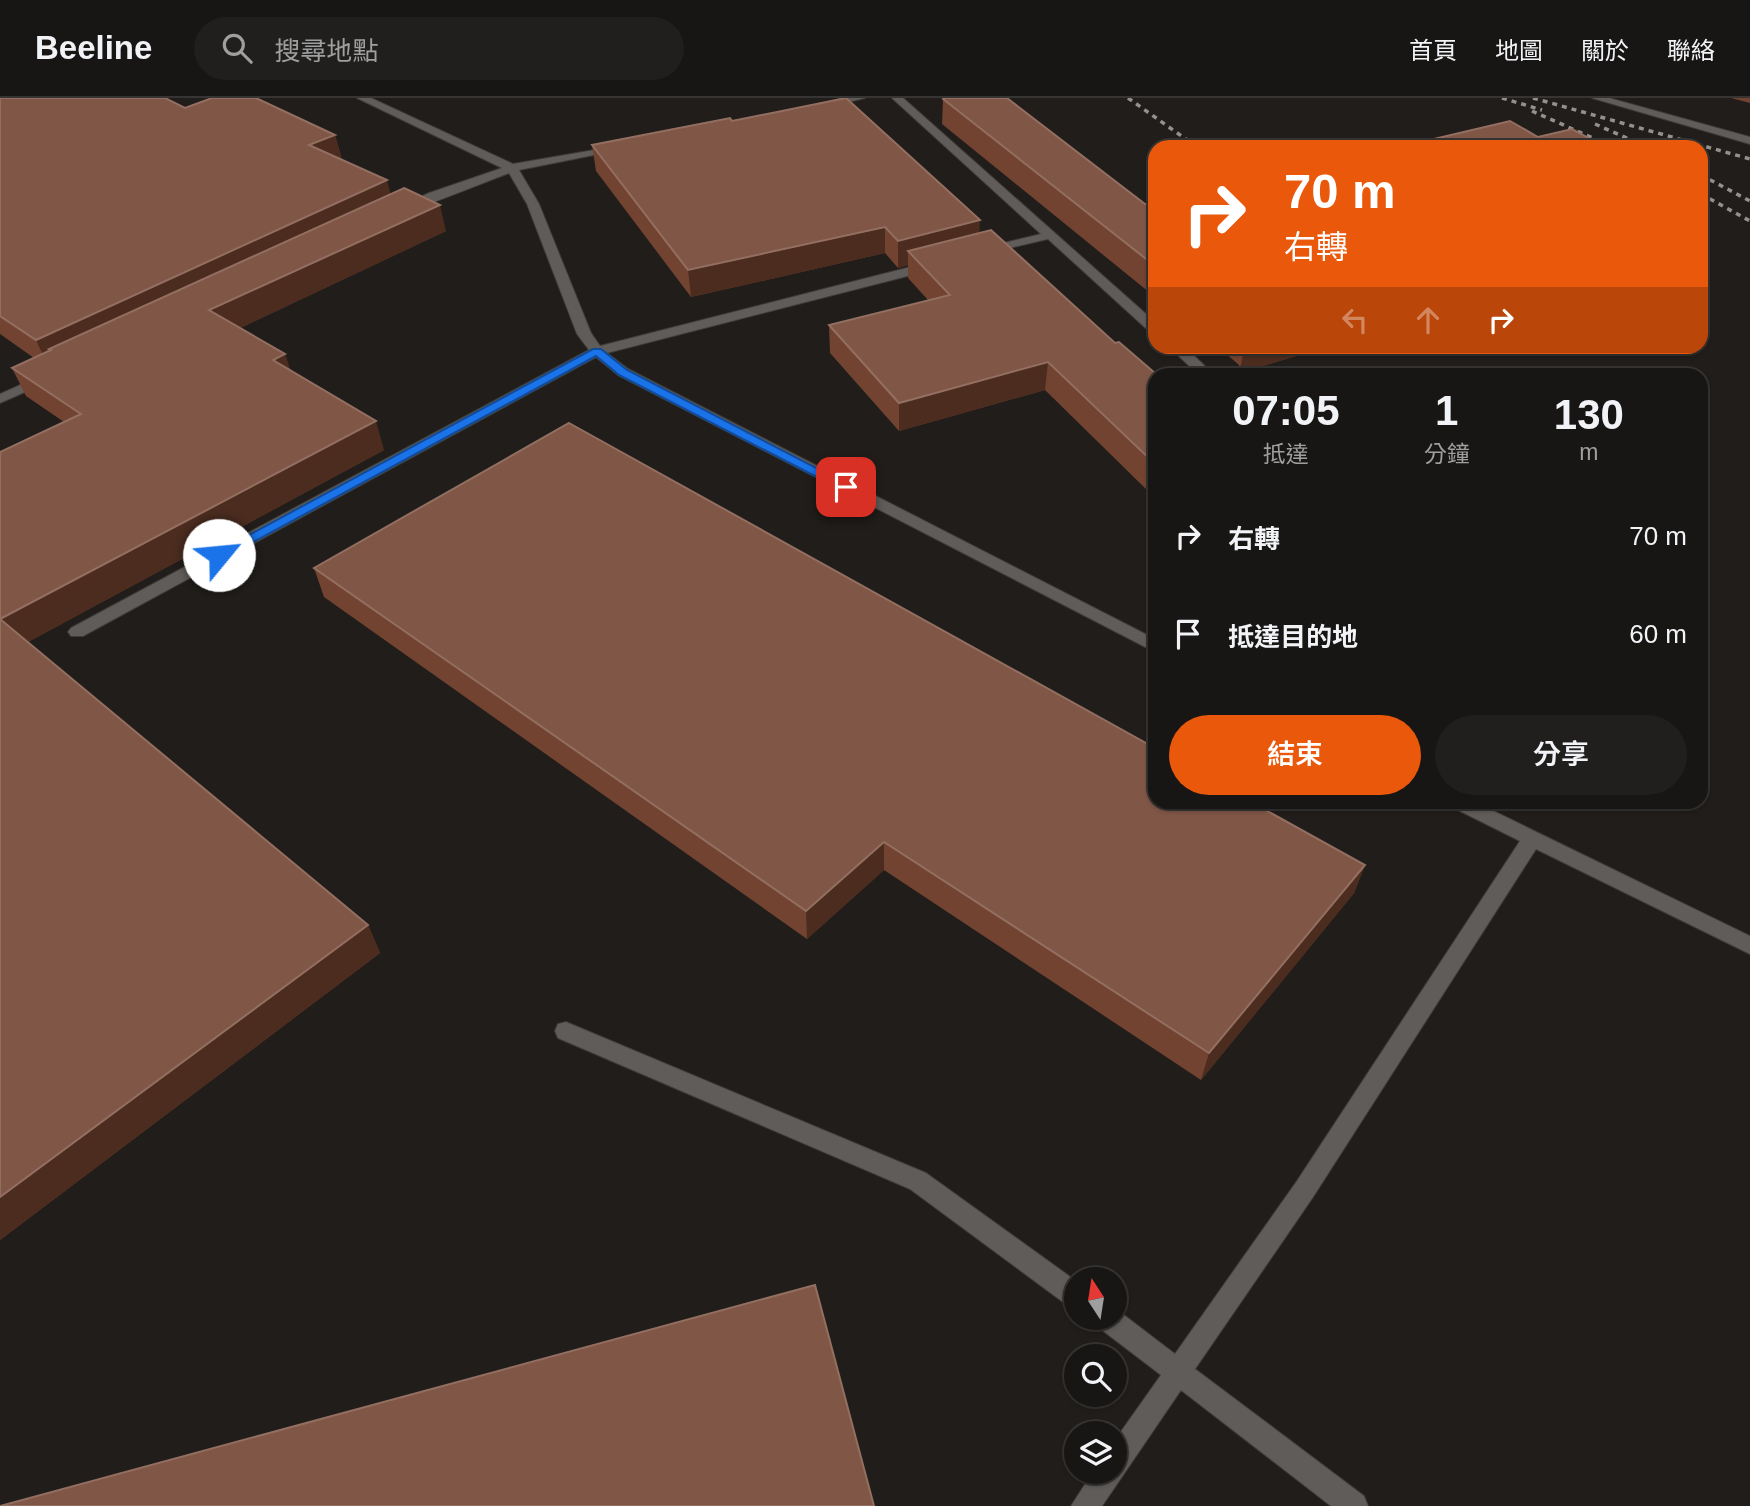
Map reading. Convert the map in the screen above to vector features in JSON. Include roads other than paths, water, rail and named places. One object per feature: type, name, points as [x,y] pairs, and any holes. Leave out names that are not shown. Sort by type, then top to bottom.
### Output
[{"type":"lane","points":[[362,98],[512,168],[533,204],[584,334],[597,351],[623,372],[1148,642]]},
{"type":"lane","points":[[805,109],[860,98]]},
{"type":"lane","points":[[897,98],[1148,323]]},
{"type":"lane","points":[[1597,98],[1750,141]]},
{"type":"lane","points":[[396,213],[433,196],[512,168],[629,145]]},
{"type":"lane","points":[[970,256],[1050,235]]},
{"type":"lane","points":[[77,632],[597,351],[943,262]]},
{"type":"lane","points":[[1184,354],[1199,368]]},
{"type":"lane","points":[[0,399],[62,370]]},
{"type":"lane","points":[[1473,809],[1750,946]]},
{"type":"lane","points":[[1127,1446],[1305,1189],[1532,839]]},
{"type":"lane","points":[[566,1031],[918,1181],[1064,1287]]},
{"type":"lane","points":[[1123,1330],[1354,1506]]},
{"type":"lane","points":[[1085,1506],[1101,1484]]},
{"type":"railway","points":[[1128,98],[1187,140]]},
{"type":"railway","points":[[1502,98],[1542,110]]},
{"type":"railway","points":[[1533,98],[1682,140]]},
{"type":"railway","points":[[1532,111],[1597,140]]},
{"type":"railway","points":[[1595,124],[1631,140]]},
{"type":"railway","points":[[1708,147],[1750,159]]},
{"type":"railway","points":[[1708,179],[1750,201]]},
{"type":"railway","points":[[1708,198],[1750,221]]}]
